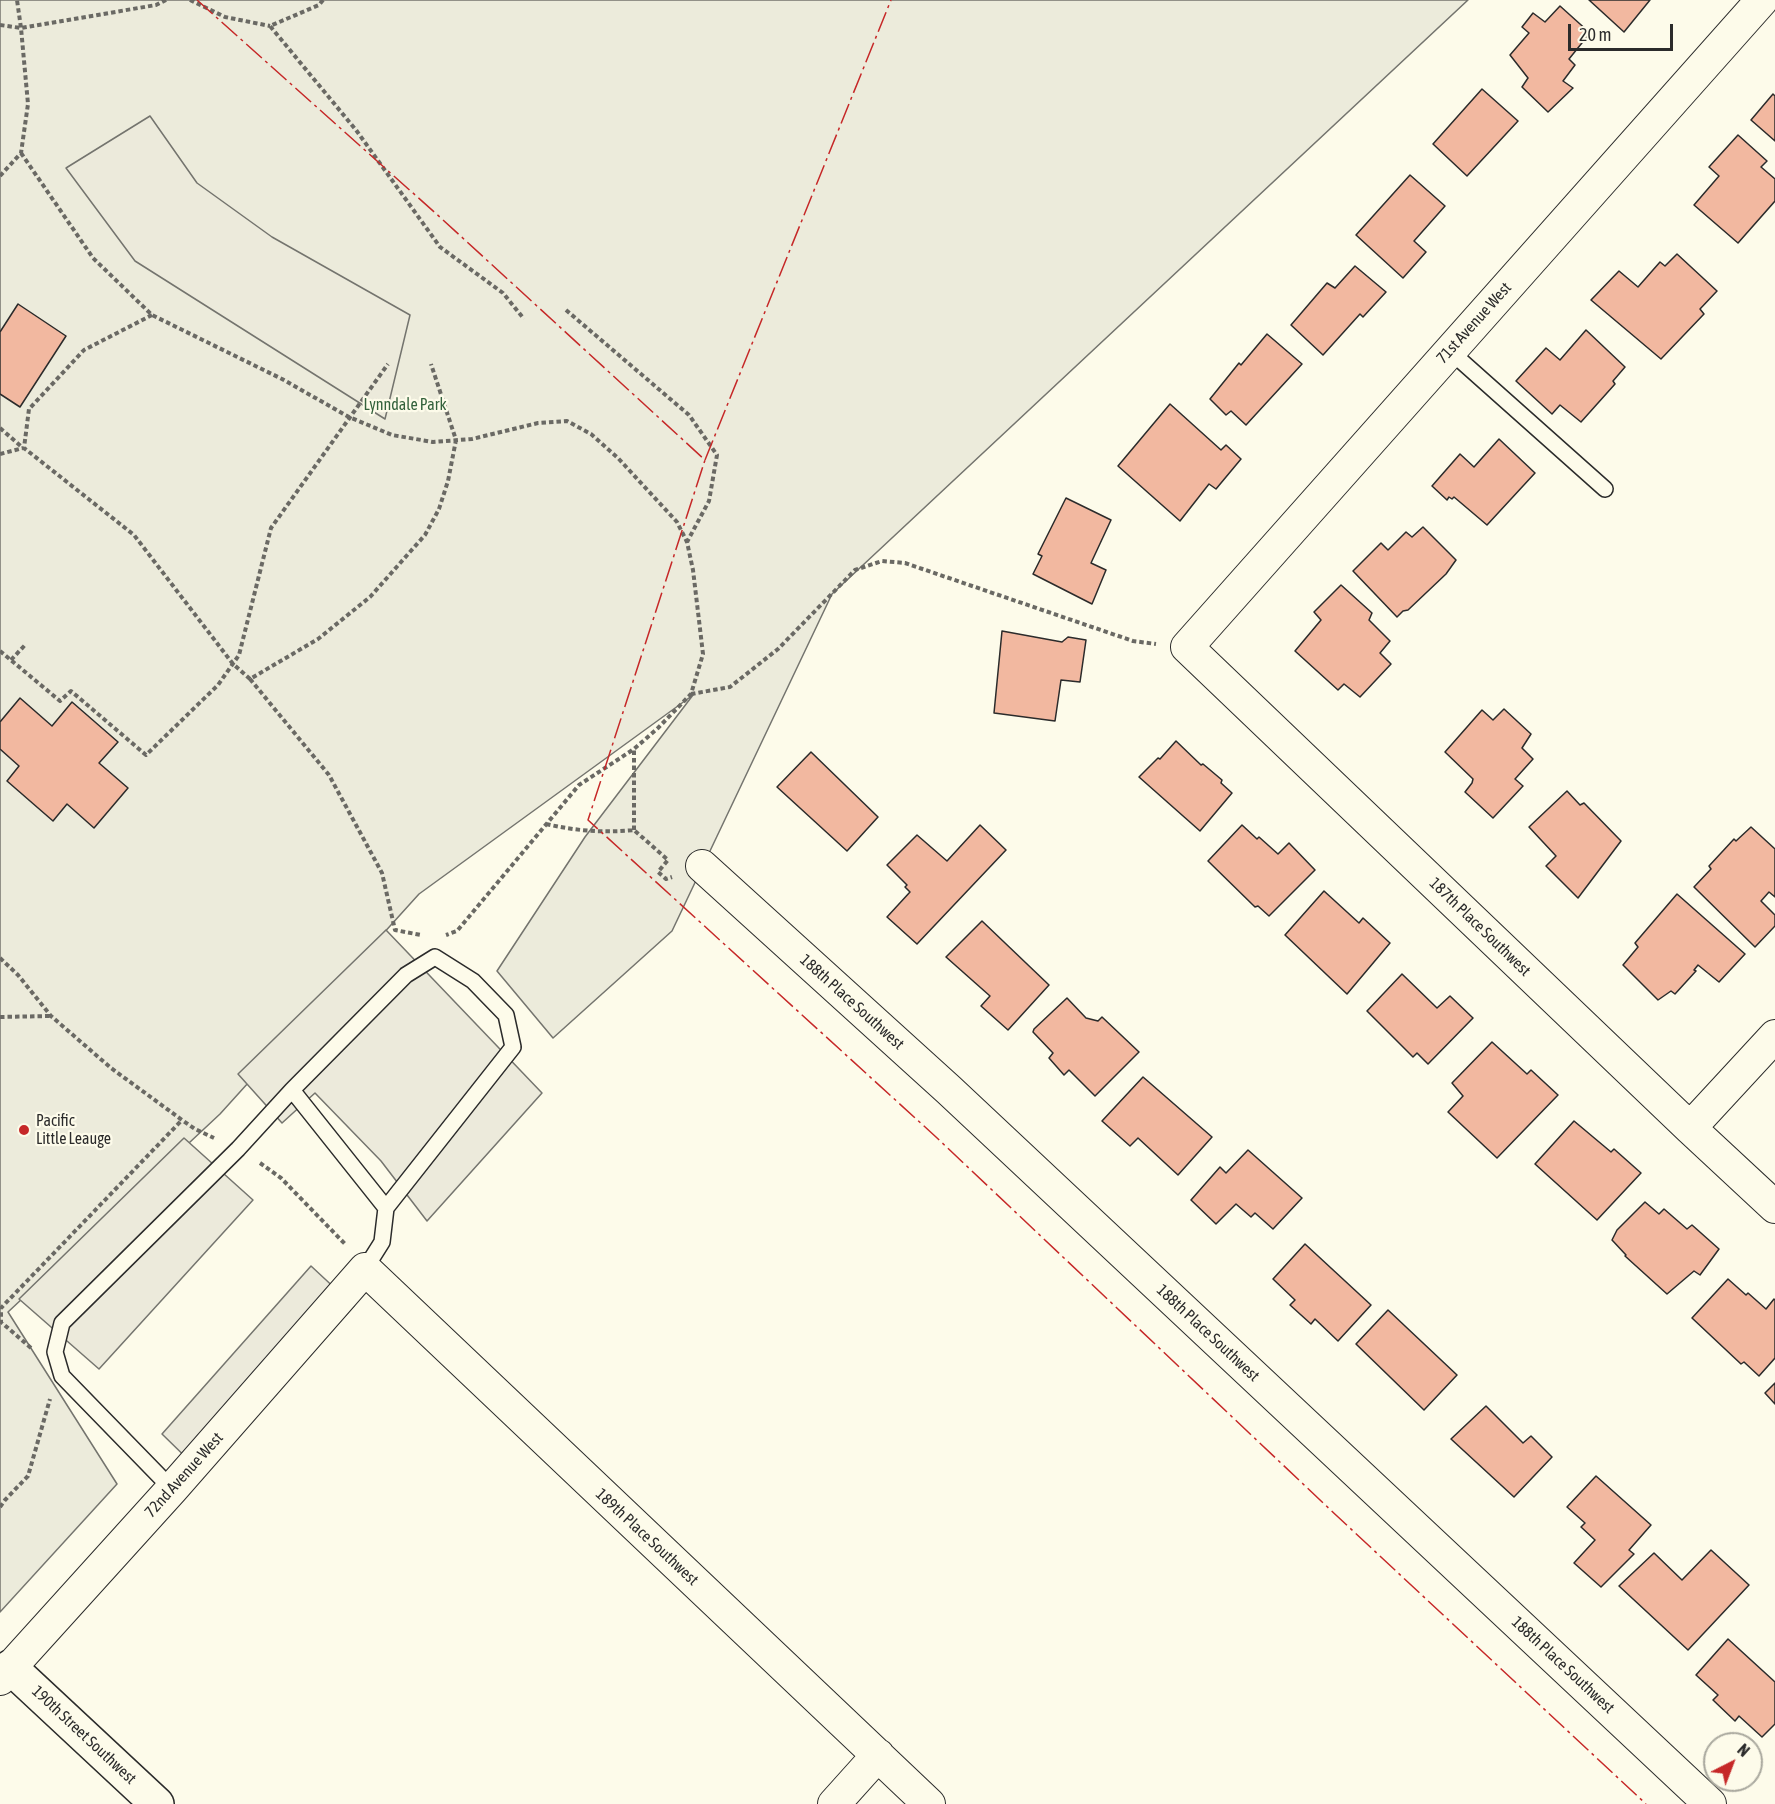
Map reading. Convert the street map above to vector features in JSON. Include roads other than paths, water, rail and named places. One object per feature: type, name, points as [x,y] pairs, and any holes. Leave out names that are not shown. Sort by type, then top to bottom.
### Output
[{"type":"street","name":"71st Avenue West","points":[[1187,646],[1762,0]]},
{"type":"street","name":"187th Place Southwest","points":[[1187,646],[1775,1207]]},
{"type":"street","name":"188th Place Southwest","points":[[702,866],[966,1106],[1710,1804]]},
{"type":"street","points":[[1690,1128],[1775,1036]]},
{"type":"street","name":"72nd Avenue West","points":[[5,1673],[172,1489],[365,1269]]},
{"type":"street","name":"189th Place Southwest","points":[[365,1269],[929,1804]]},
{"type":"street","name":"190th Street Southwest","points":[[5,1673],[158,1804]]},
{"type":"street","points":[[834,1804],[878,1755]]},
{"type":"lane","points":[[1450,351],[1605,489]]},
{"type":"lane","points":[[172,1489],[62,1376],[55,1352],[62,1323],[238,1149],[292,1090],[406,975],[435,957],[473,981],[506,1015],[513,1047],[386,1208],[382,1242],[365,1269]]},
{"type":"lane","points":[[292,1090],[386,1208]]},
{"type":"place","name":"Pacific Little Leauge","points":[[24,1130]]},
{"type":"park label","name":"Lynndale Park","points":[[405,405]]}]
